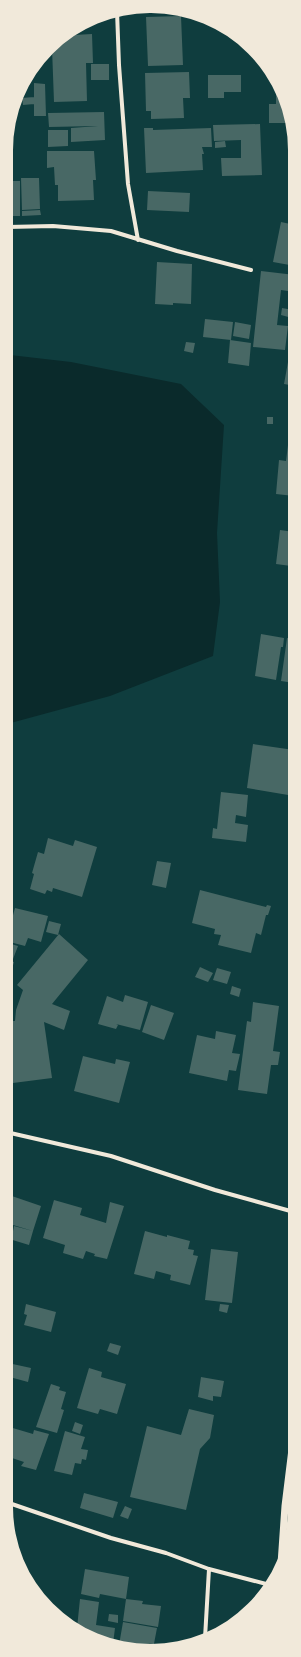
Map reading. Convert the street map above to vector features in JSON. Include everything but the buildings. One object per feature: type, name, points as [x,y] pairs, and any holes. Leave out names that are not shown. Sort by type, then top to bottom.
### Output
[{"type":"street","points":[[117,18],[118,65],[128,184],[138,240]]},
{"type":"street","points":[[13,227],[53,226],[111,231],[138,240],[251,270]]},
{"type":"street","points":[[13,1134],[111,1156],[215,1190],[288,1210]]},
{"type":"street","points":[[282,1545],[288,1482]]},
{"type":"street","points":[[13,1504],[111,1538],[166,1553],[209,1569],[265,1584]]},
{"type":"street","points":[[205,1633],[209,1569]]},
{"type":"water","points":[[13,355],[71,362],[181,384],[224,425],[217,533],[220,602],[213,656],[110,696],[13,722]]}]
